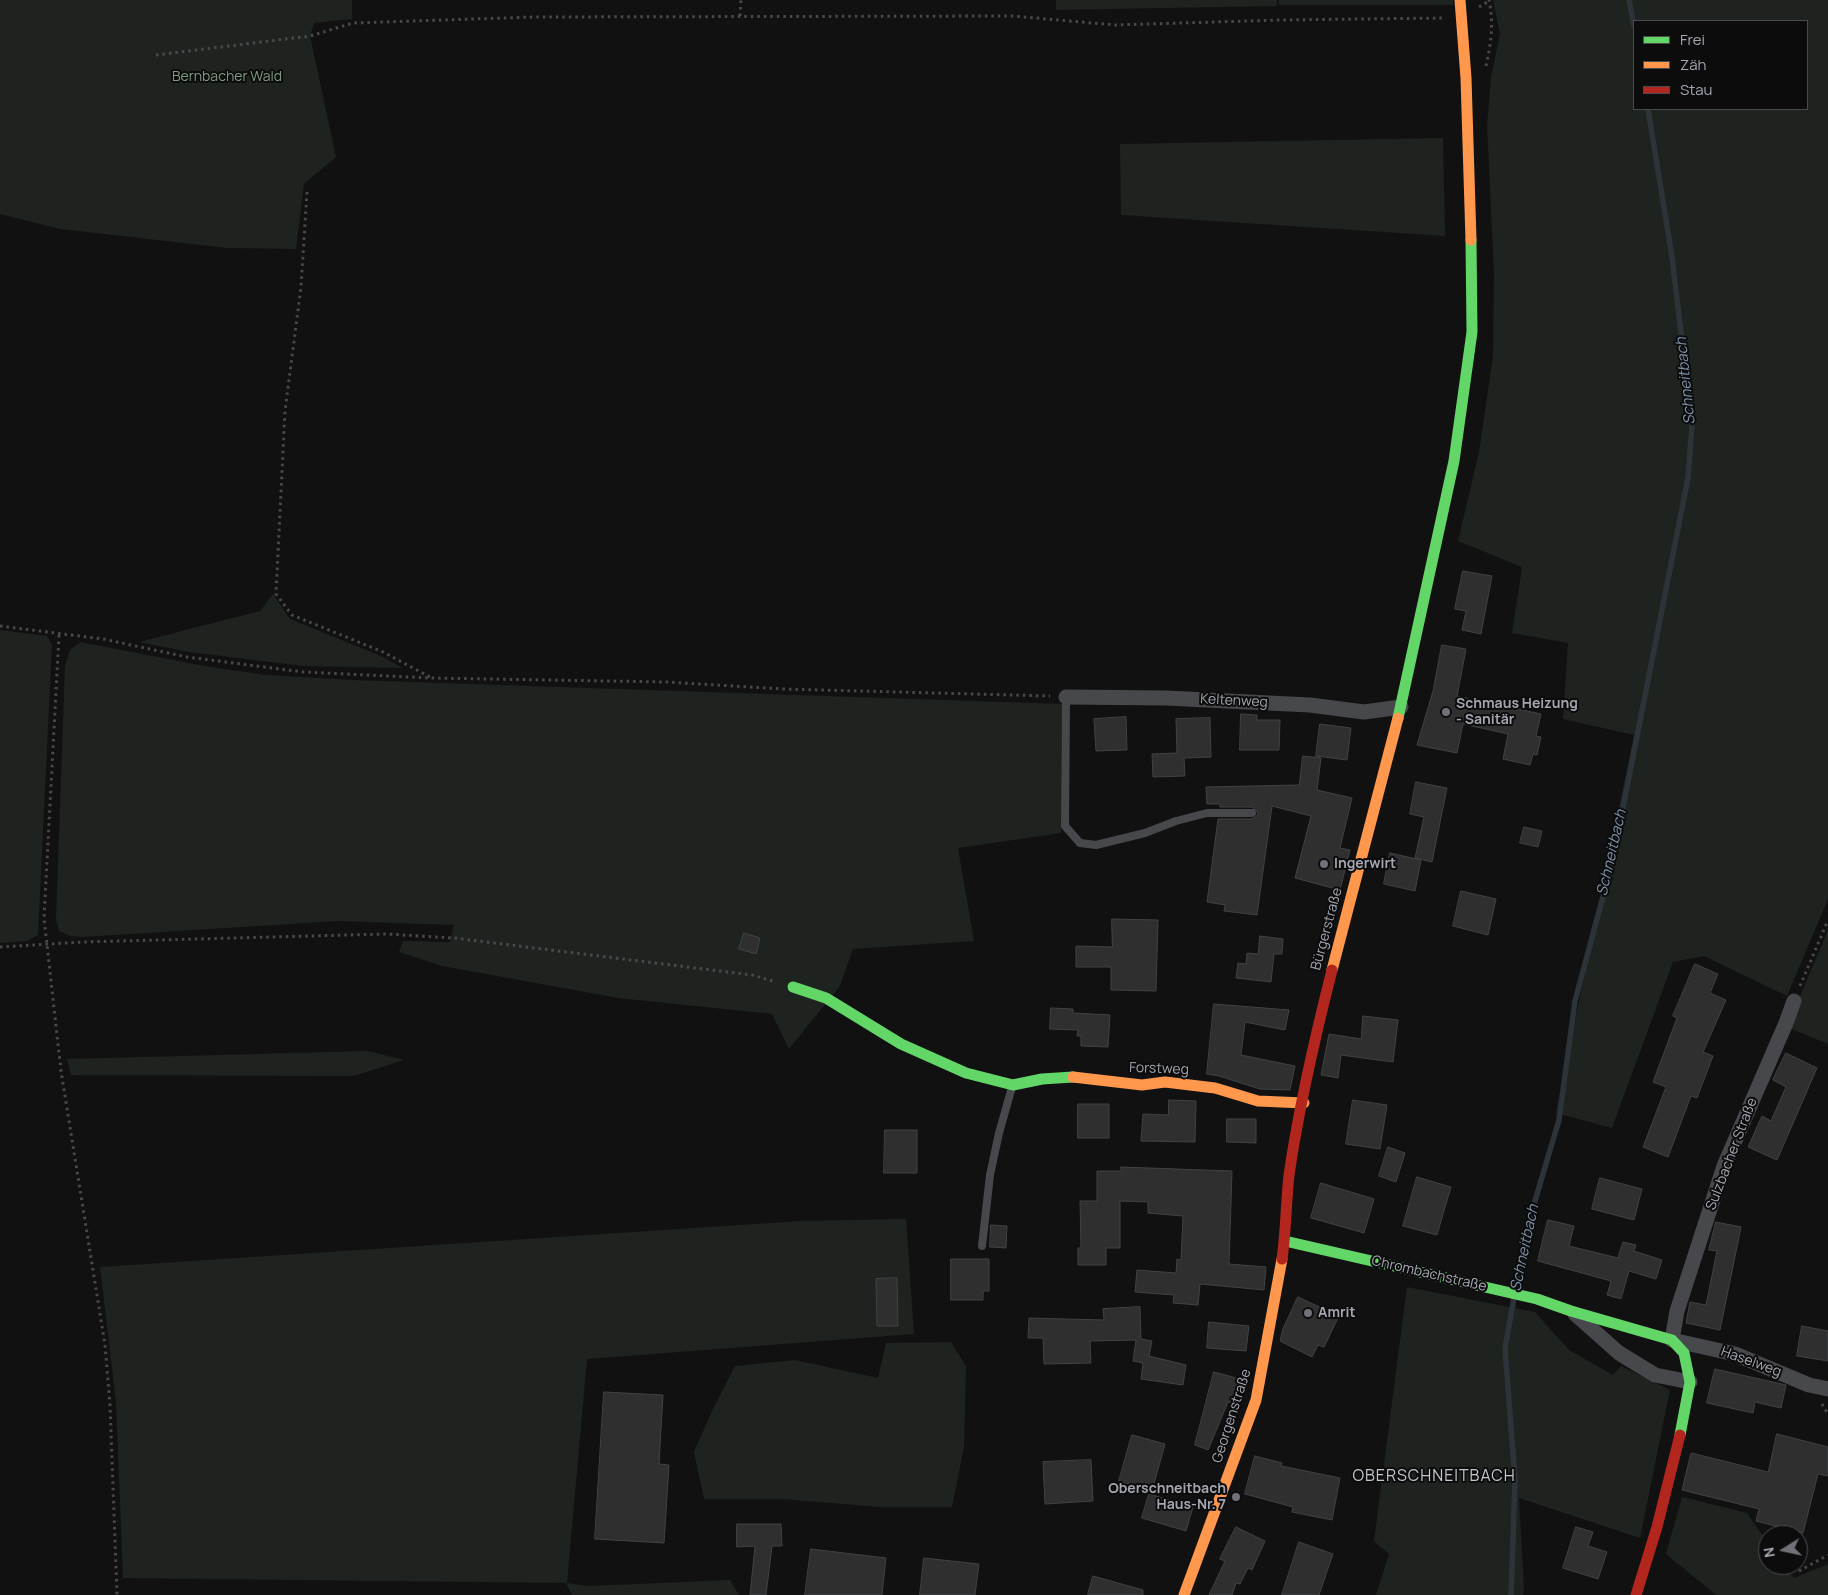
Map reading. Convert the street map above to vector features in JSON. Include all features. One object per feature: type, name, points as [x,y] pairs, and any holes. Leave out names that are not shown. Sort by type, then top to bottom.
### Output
[{"type":"street","name":"Bürgerstraße","points":[[1285,1241],[1289,1178],[1294,1144],[1304,1103],[1320,1018],[1336,950],[1401,708],[1454,461],[1472,332],[1472,265],[1466,78],[1460,0]]},
{"type":"street","name":"Keltenweg","points":[[1066,697],[1166,698],[1291,704],[1364,712],[1401,708]]},
{"type":"street","name":"Forstweg","points":[[793,986],[826,998],[901,1044],[966,1073],[1013,1085],[1042,1079],[1074,1077],[1142,1085],[1165,1082],[1215,1088],[1258,1101],[1304,1103]]},
{"type":"street","name":"Sulzbacher Straße","points":[[1672,1340],[1677,1311],[1724,1166],[1786,1024],[1794,1001]]},
{"type":"street","name":"Chrombachstraße","points":[[1285,1241],[1537,1299],[1672,1340]]},
{"type":"street","name":"Georgenstraße","points":[[1184,1595],[1256,1400],[1276,1303],[1285,1241]]},
{"type":"street","name":"Chrombachstraße","points":[[1572,1311],[1619,1353],[1655,1376],[1690,1382]]},
{"type":"street","points":[[1636,1595],[1677,1448],[1690,1382],[1684,1353],[1672,1340]]},
{"type":"street","name":"Haselweg","points":[[1672,1340],[1735,1354],[1809,1385],[1828,1389]]},
{"type":"lane","points":[[1066,697],[1065,826],[1080,843],[1096,845],[1145,833],[1207,812],[1252,813]]},
{"type":"lane","points":[[982,1246],[990,1175],[999,1133],[1013,1085]]},
{"type":"path","points":[[740,16],[741,0]]},
{"type":"path","points":[[156,55],[310,36],[352,23],[534,18],[1013,16],[1115,25],[1280,20],[1461,18]]},
{"type":"path","points":[[307,192],[301,287],[285,411],[276,594],[292,615],[383,652],[431,678]]},
{"type":"path","points":[[0,626],[103,640],[187,657],[264,668],[330,674],[431,678],[666,682],[783,689],[1066,697]]},
{"type":"path","points":[[59,635],[44,918],[61,1071],[105,1345],[110,1405],[117,1595]]},
{"type":"path","points":[[1794,1001],[1828,920]]},
{"type":"path","points":[[0,947],[197,938],[386,934],[454,938],[752,975],[793,986]]},
{"type":"path","points":[[1808,1566],[1828,1555]]},
{"type":"green space","name":"Bernbacher Wald","points":[[0,0],[352,0],[352,19],[314,23],[310,36],[336,157],[304,184],[296,249],[228,248],[60,229],[0,214]]},
{"type":"green space","points":[[1056,0],[1277,0],[1277,6],[1056,10]]},
{"type":"green space","points":[[1279,0],[1453,0],[1453,5],[1279,5]]},
{"type":"green space","points":[[1493,0],[1828,0],[1828,899],[1787,996],[1704,956],[1673,962],[1612,1128],[1556,1113],[1634,735],[1563,719],[1568,643],[1512,633],[1522,567],[1458,541],[1479,452],[1493,356],[1494,273],[1487,125],[1491,77],[1500,34]]},
{"type":"green space","points":[[1443,138],[1445,236],[1121,215],[1120,144]]},
{"type":"green space","points":[[273,594],[290,619],[381,656],[403,668],[303,666],[189,652],[139,642],[260,611]]},
{"type":"green space","points":[[0,630],[47,636],[52,644],[38,935],[27,941],[0,943]]},
{"type":"green space","points":[[80,642],[210,667],[266,675],[353,680],[1062,704],[1061,833],[958,848],[974,941],[853,949],[840,986],[789,1049],[772,1014],[618,998],[442,966],[399,952],[403,941],[450,942],[454,925],[338,921],[82,937],[70,936],[59,931],[56,919],[65,666],[70,650]]},
{"type":"green space","points":[[1828,930],[1828,1044],[1787,1027]]},
{"type":"green space","points":[[368,1051],[404,1060],[354,1076],[71,1075],[67,1059]]},
{"type":"green space","points":[[906,1219],[914,1334],[587,1359],[567,1583],[588,1586],[730,1580],[739,1595],[572,1595],[566,1583],[123,1578],[116,1402],[100,1267],[801,1221]]},
{"type":"green space","points":[[1407,1287],[1535,1312],[1569,1350],[1613,1375],[1621,1366],[1670,1390],[1640,1538],[1519,1498],[1523,1595],[1376,1595],[1389,1554],[1374,1541]]},
{"type":"green space","points":[[951,1342],[966,1366],[964,1447],[952,1507],[881,1507],[782,1499],[704,1499],[694,1452],[735,1366],[795,1360],[878,1378],[886,1343]]},
{"type":"green space","points":[[1682,1497],[1747,1513],[1758,1529],[1758,1575],[1792,1575],[1794,1578],[1808,1575],[1808,1572],[1828,1564],[1828,1595],[1716,1595],[1666,1554]]},
{"type":"building","points":[[1463,571],[1492,576],[1481,634],[1462,630],[1466,611],[1455,609]]},
{"type":"building","points":[[1442,645],[1466,649],[1457,696],[1541,714],[1536,736],[1541,737],[1537,755],[1533,754],[1530,765],[1503,759],[1508,734],[1463,724],[1457,753],[1417,745],[1433,691]]},
{"type":"building","points":[[1241,714],[1257,715],[1257,720],[1280,720],[1279,750],[1240,750]]},
{"type":"building","points":[[1126,717],[1127,750],[1096,751],[1094,719]]},
{"type":"building","points":[[1210,718],[1211,757],[1184,758],[1185,776],[1153,777],[1152,754],[1177,753],[1176,719]]},
{"type":"building","points":[[1320,724],[1351,728],[1347,760],[1316,756]]},
{"type":"building","points":[[1303,756],[1321,758],[1317,790],[1352,798],[1340,848],[1350,850],[1340,890],[1295,878],[1311,816],[1272,806],[1257,915],[1224,911],[1225,905],[1207,902],[1218,819],[1252,819],[1258,813],[1252,807],[1220,807],[1220,804],[1207,804],[1206,787],[1299,785]]},
{"type":"building","points":[[1416,782],[1447,788],[1432,862],[1415,858],[1424,817],[1410,814]]},
{"type":"building","points":[[1524,827],[1542,831],[1538,847],[1520,843]]},
{"type":"building","points":[[1390,853],[1421,860],[1415,891],[1384,884]]},
{"type":"building","points":[[1461,891],[1496,899],[1488,935],[1453,926]]},
{"type":"building","points":[[1112,919],[1158,920],[1156,991],[1111,990],[1111,967],[1076,967],[1076,946],[1112,947]]},
{"type":"building","points":[[744,933],[760,938],[756,954],[739,949]]},
{"type":"building","points":[[1260,936],[1283,939],[1282,954],[1274,954],[1271,982],[1236,978],[1238,963],[1246,964],[1247,953],[1258,954]]},
{"type":"building","points":[[1695,964],[1718,974],[1710,993],[1726,1000],[1703,1052],[1713,1056],[1697,1098],[1691,1096],[1668,1157],[1643,1147],[1666,1087],[1653,1082],[1677,1018],[1673,1016]]},
{"type":"building","points":[[1214,1004],[1289,1010],[1285,1030],[1245,1022],[1241,1055],[1295,1066],[1290,1090],[1260,1089],[1207,1074]]},
{"type":"building","points":[[1051,1008],[1073,1009],[1073,1013],[1110,1015],[1108,1047],[1081,1046],[1081,1036],[1077,1036],[1078,1030],[1050,1029]]},
{"type":"building","points":[[1363,1016],[1398,1020],[1393,1062],[1341,1055],[1338,1078],[1321,1075],[1329,1034],[1361,1039]]},
{"type":"building","points":[[1786,1053],[1817,1068],[1777,1160],[1748,1147],[1762,1116],[1771,1121],[1786,1087],[1773,1080]]},
{"type":"building","points":[[1169,1100],[1196,1101],[1195,1142],[1141,1141],[1143,1114],[1168,1115]]},
{"type":"building","points":[[1353,1100],[1387,1105],[1380,1149],[1346,1144]]},
{"type":"building","points":[[1078,1104],[1109,1104],[1109,1138],[1078,1138]]},
{"type":"building","points":[[1227,1119],[1256,1119],[1256,1143],[1227,1142]]},
{"type":"building","points":[[885,1130],[917,1130],[917,1173],[884,1173]]},
{"type":"building","points":[[1388,1147],[1405,1153],[1396,1182],[1379,1176]]},
{"type":"building","points":[[1121,1167],[1232,1171],[1229,1264],[1266,1267],[1264,1290],[1200,1284],[1198,1305],[1173,1303],[1174,1295],[1135,1292],[1137,1270],[1176,1273],[1177,1259],[1181,1260],[1183,1216],[1148,1213],[1148,1202],[1120,1201],[1120,1248],[1106,1248],[1106,1265],[1078,1265],[1078,1248],[1081,1248],[1080,1201],[1097,1201],[1097,1171],[1121,1171]]},
{"type":"building","points":[[1417,1177],[1451,1187],[1437,1235],[1403,1226]]},
{"type":"building","points":[[1600,1178],[1642,1189],[1634,1220],[1592,1209]]},
{"type":"building","points":[[1321,1183],[1374,1199],[1364,1233],[1311,1218]]},
{"type":"building","points":[[1548,1220],[1574,1226],[1569,1246],[1618,1258],[1623,1242],[1636,1245],[1634,1251],[1662,1260],[1656,1279],[1629,1271],[1621,1299],[1607,1295],[1611,1281],[1538,1261]]},
{"type":"building","points":[[1716,1222],[1741,1227],[1720,1330],[1686,1323],[1690,1302],[1706,1305],[1717,1251],[1709,1250]]},
{"type":"building","points":[[991,1225],[1007,1226],[1006,1248],[990,1247]]},
{"type":"building","points":[[951,1259],[989,1259],[989,1291],[983,1291],[983,1300],[951,1300]]},
{"type":"building","points":[[897,1278],[898,1326],[877,1326],[876,1279]]},
{"type":"building","points":[[1298,1297],[1339,1316],[1324,1347],[1318,1345],[1312,1357],[1280,1341],[1283,1329]]},
{"type":"building","points":[[1140,1307],[1141,1339],[1152,1341],[1149,1356],[1186,1365],[1183,1385],[1141,1379],[1143,1363],[1133,1361],[1136,1340],[1090,1341],[1091,1363],[1044,1364],[1043,1338],[1028,1338],[1029,1318],[1104,1320],[1103,1309]]},
{"type":"building","points":[[1209,1322],[1249,1326],[1246,1351],[1207,1348]]},
{"type":"building","points":[[1802,1326],[1828,1331],[1828,1361],[1797,1356]]},
{"type":"building","points":[[1715,1369],[1786,1385],[1781,1408],[1755,1402],[1753,1413],[1707,1403]]},
{"type":"building","points":[[1214,1372],[1244,1380],[1240,1405],[1228,1402],[1208,1450],[1195,1445]]},
{"type":"building","points":[[604,1392],[663,1395],[659,1464],[669,1465],[664,1543],[595,1539]]},
{"type":"building","points":[[1777,1434],[1828,1447],[1828,1476],[1818,1474],[1805,1525],[1772,1525],[1756,1521],[1759,1509],[1682,1490],[1691,1453],[1768,1472]]},
{"type":"building","points":[[1132,1435],[1165,1444],[1152,1491],[1119,1481]]},
{"type":"building","points":[[1255,1456],[1282,1463],[1281,1466],[1340,1478],[1332,1520],[1292,1512],[1293,1507],[1245,1494]]},
{"type":"building","points":[[1091,1460],[1093,1501],[1045,1504],[1043,1462]]},
{"type":"building","points":[[1149,1494],[1193,1507],[1186,1531],[1142,1518]]},
{"type":"building","points":[[737,1524],[781,1524],[782,1546],[772,1546],[766,1595],[750,1595],[755,1546],[737,1547]]},
{"type":"building","points":[[1236,1527],[1265,1541],[1252,1570],[1248,1568],[1240,1584],[1236,1583],[1232,1595],[1209,1595],[1225,1561],[1220,1559]]},
{"type":"building","points":[[1576,1527],[1593,1532],[1588,1546],[1607,1552],[1598,1579],[1563,1568]]},
{"type":"building","points":[[1299,1542],[1333,1554],[1319,1595],[1282,1595]]},
{"type":"building","points":[[811,1549],[886,1558],[882,1595],[805,1595]]},
{"type":"building","points":[[924,1558],[979,1564],[975,1595],[920,1595]]},
{"type":"building","points":[[1093,1576],[1143,1590],[1143,1595],[1088,1595]]},
{"type":"waterway","name":"Schneitbach","points":[[1629,0],[1633,21]]},
{"type":"waterway","name":"Schneitbach","points":[[1516,1289],[1532,1211],[1559,1120],[1575,1001],[1612,863],[1688,478],[1692,425],[1672,257],[1648,110]]},
{"type":"waterway","name":"Schneitbach","points":[[1511,1595],[1515,1480],[1505,1348],[1514,1298]]},
{"type":"traffic: fast","points":[[1398,718],[1454,461],[1472,332],[1471,240]]},
{"type":"traffic: fast","points":[[793,987],[826,998],[901,1044],[966,1073],[1013,1085],[1042,1079],[1073,1077]]},
{"type":"traffic: fast","points":[[1285,1241],[1537,1299],[1571,1311],[1672,1340],[1684,1353],[1690,1382],[1680,1435]]},
{"type":"traffic: slow","points":[[1460,0],[1466,78],[1471,240]]},
{"type":"traffic: slow","points":[[1332,970],[1398,718]]},
{"type":"traffic: slow","points":[[1073,1077],[1142,1085],[1165,1082],[1215,1088],[1258,1101],[1304,1103]]},
{"type":"traffic: slow","points":[[1184,1595],[1256,1400],[1282,1259]]},
{"type":"traffic: jam","points":[[1282,1259],[1293,1149],[1308,1072],[1332,970]]},
{"type":"traffic: jam","points":[[1636,1595],[1657,1527],[1680,1435]]},
{"type":"place","name":"Schmaus Heizung - Sanitär","points":[[1446,712]]},
{"type":"place","name":"Ingerwirt","points":[[1324,864]]},
{"type":"place","name":"Amrit","points":[[1308,1313]]},
{"type":"place","name":"Oberschneitbach Haus-Nr. 7","points":[[1236,1497]]},
{"type":"district","name":"OBERSCHNEITBACH","points":[[1434,1477]]}]
